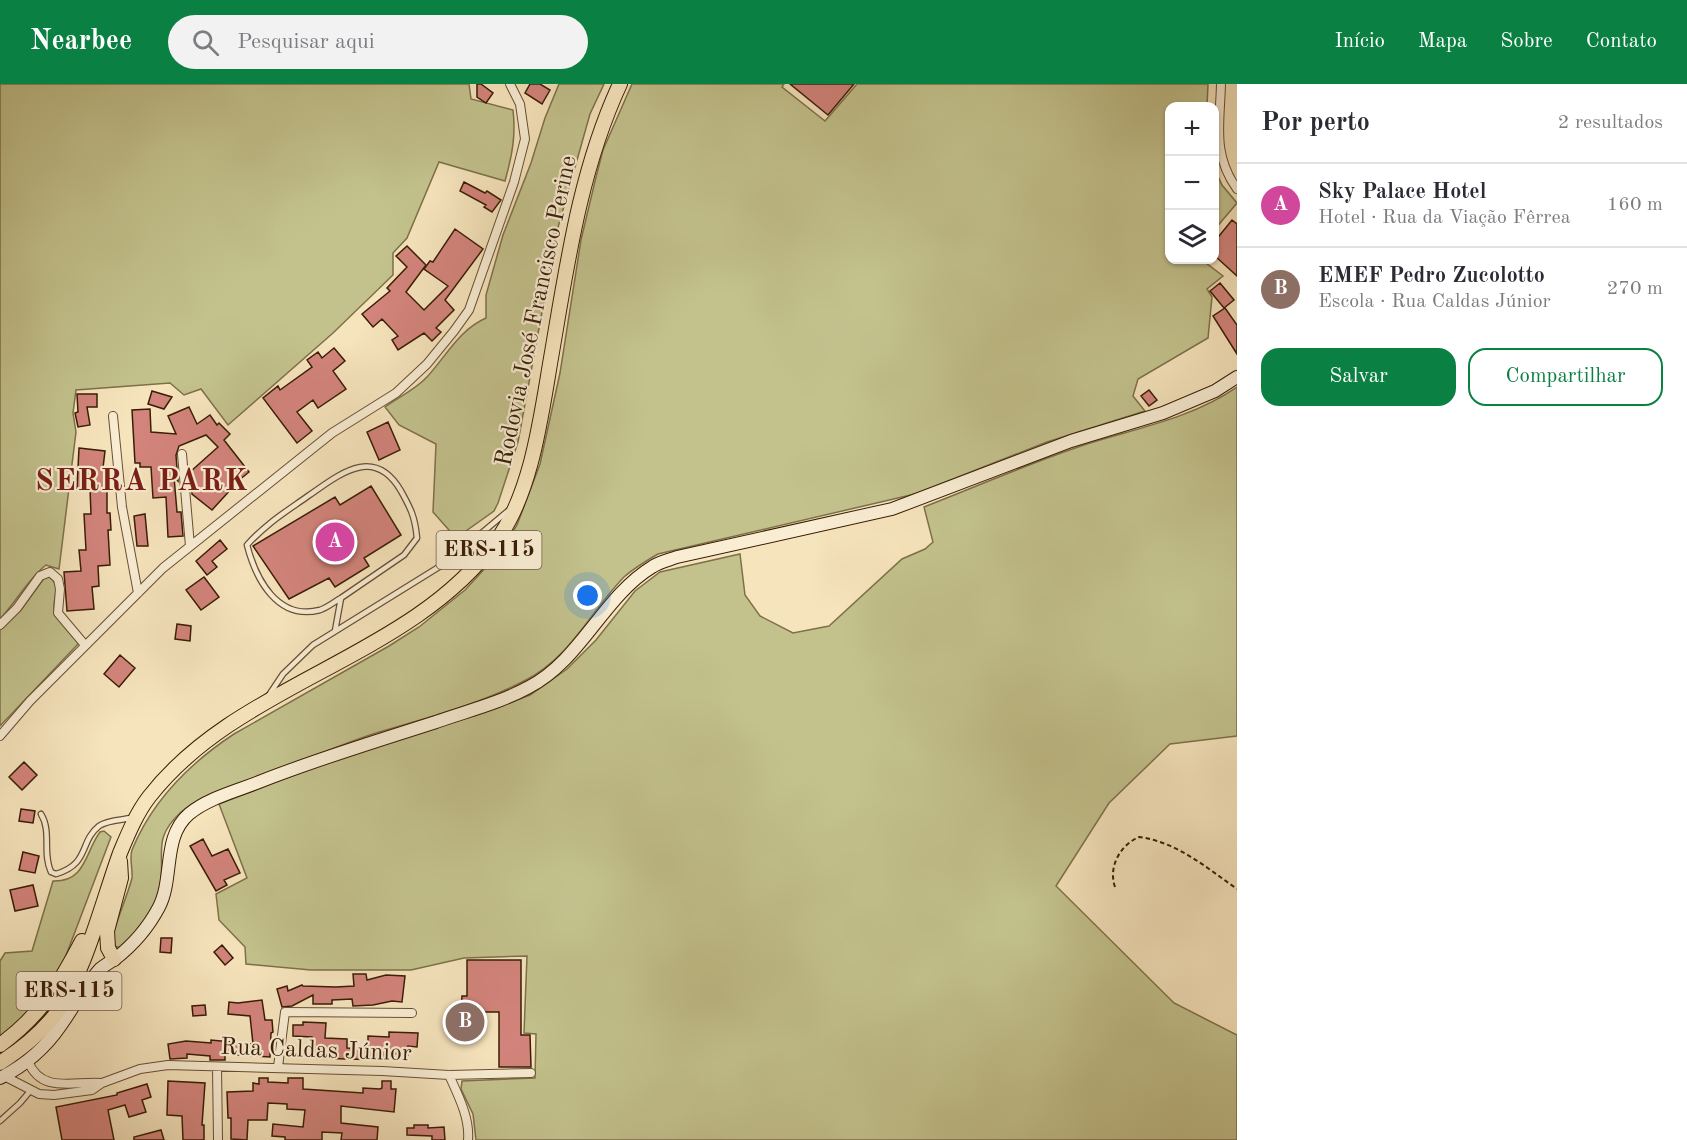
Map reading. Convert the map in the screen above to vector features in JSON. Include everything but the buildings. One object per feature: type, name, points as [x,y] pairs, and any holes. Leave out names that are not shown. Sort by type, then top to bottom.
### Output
[{"type":"main road","name":"Rodovia José Francisco Perine","points":[[1,1072],[16,1053],[43,1028],[77,977],[120,853],[137,816],[148,799],[183,760],[223,729],[416,616],[464,578],[499,537],[515,506],[535,449],[571,242],[592,153],[620,84]]},
{"type":"main road","points":[[1,1072],[28,1061],[59,1028],[92,979],[102,968],[134,943],[146,929],[166,888],[172,842],[179,826],[190,814],[225,796],[294,768],[492,703],[531,686],[552,671],[574,650],[634,580],[653,566],[677,557],[892,508],[1071,441],[1163,413],[1215,391],[1237,377]]},
{"type":"main road","points":[[114,959],[108,948],[108,931],[121,878],[120,853]]},
{"type":"main road","name":"Rodovia José Francisco Perine","points":[[0,1045],[32,1019],[54,991],[105,897]]},
{"type":"street","points":[[0,736],[30,701],[163,568],[332,433],[396,393],[427,364],[454,332],[469,310],[514,182],[525,139],[520,104],[510,84]]},
{"type":"street","points":[[1221,84],[1220,154],[1226,174],[1237,189]]},
{"type":"street","points":[[113,416],[122,507],[138,593]]},
{"type":"street","points":[[182,454],[190,546]]},
{"type":"street","points":[[0,625],[17,608],[40,576],[50,572],[58,579],[60,589],[58,613],[85,645]]},
{"type":"street","points":[[279,1067],[285,1012],[412,1013]]},
{"type":"street","points":[[28,1061],[32,1071],[38,1077],[56,1084],[54,1095]]},
{"type":"street","name":"Rua Caldas Júnior","points":[[1,1072],[39,1094],[54,1095],[92,1090],[102,1083],[140,1069],[168,1065],[382,1071],[449,1076],[531,1073]]},
{"type":"street","points":[[218,1067],[218,1140]]},
{"type":"street","points":[[449,1076],[462,1108],[469,1132],[468,1140]]},
{"type":"street","name":"Rua Caldas Júnior","points":[[56,1084],[102,1083]]},
{"type":"lane","points":[[335,631],[341,598],[404,555],[417,538],[415,516],[402,492],[392,477],[376,466],[361,466],[343,472],[265,526],[247,545],[252,566],[278,603],[303,612],[322,609],[341,598]]},
{"type":"lane","points":[[263,705],[284,674],[313,645],[447,562],[484,529],[515,506]]},
{"type":"lane","points":[[41,814],[47,824],[46,861],[51,872],[56,874],[73,868],[98,827],[105,823],[137,816]]},
{"type":"lane","points":[[0,1121],[31,1090]]},
{"type":"path","points":[[1115,887],[1112,878],[1122,848],[1139,837],[1167,844],[1191,856],[1237,889]]},
{"type":"shaded area","points":[[0,84],[469,84],[471,99],[513,110],[514,137],[505,181],[439,162],[407,238],[393,253],[393,275],[333,333],[228,425],[201,389],[184,395],[170,383],[76,390],[73,413],[76,432],[59,569],[46,565],[33,577],[0,619]]},
{"type":"shaded area","points":[[559,84],[604,84],[590,114],[557,231],[518,442],[494,511],[456,538],[433,512],[436,444],[399,425],[385,407],[423,381],[468,329],[486,318],[486,295],[503,235]]},
{"type":"shaded area","points":[[632,84],[784,84],[782,87],[825,121],[857,84],[1208,84],[1207,102],[1165,102],[1165,264],[1207,264],[1223,276],[1207,289],[1212,297],[1208,338],[1138,379],[1133,396],[1145,411],[1047,442],[915,494],[658,554],[624,577],[567,647],[554,660],[524,681],[468,705],[356,740],[217,792],[188,806],[172,822],[163,839],[160,886],[146,920],[122,947],[117,947],[113,944],[113,935],[132,878],[132,850],[150,815],[174,785],[202,757],[234,734],[419,627],[465,590],[502,550],[517,525],[540,464],[560,373],[581,240],[603,150]]},
{"type":"shaded area","points":[[1219,179],[1222,185],[1237,203],[1219,224]]},
{"type":"shaded area","points":[[1237,387],[1237,736],[1170,744],[1109,803],[1056,886],[1174,1003],[1237,1035],[1237,1140],[476,1140],[473,1114],[461,1089],[462,1081],[535,1078],[536,1034],[524,1033],[527,956],[464,958],[411,970],[311,970],[246,964],[245,947],[219,920],[216,894],[247,878],[219,804],[333,760],[479,714],[530,695],[567,669],[596,640],[635,591],[660,572],[740,554],[745,595],[760,616],[793,633],[829,626],[902,559],[925,549],[933,542],[924,507],[1066,451],[1202,407]]},
{"type":"shaded area","points":[[45,577],[49,577],[56,585],[54,608],[57,617],[79,643],[0,726],[0,630],[21,610]]},
{"type":"shaded area","points":[[104,831],[111,837],[54,987],[0,1041],[0,961],[5,953],[32,951],[53,881],[72,877],[83,864],[100,832]]},
{"type":"place","name":"Sky Palace Hotel","points":[[335,542]]},
{"type":"place","name":"EMEF Pedro Zucolotto","points":[[465,1022]]},
{"type":"district","name":"SERRA PARK","points":[[142,482]]}]
